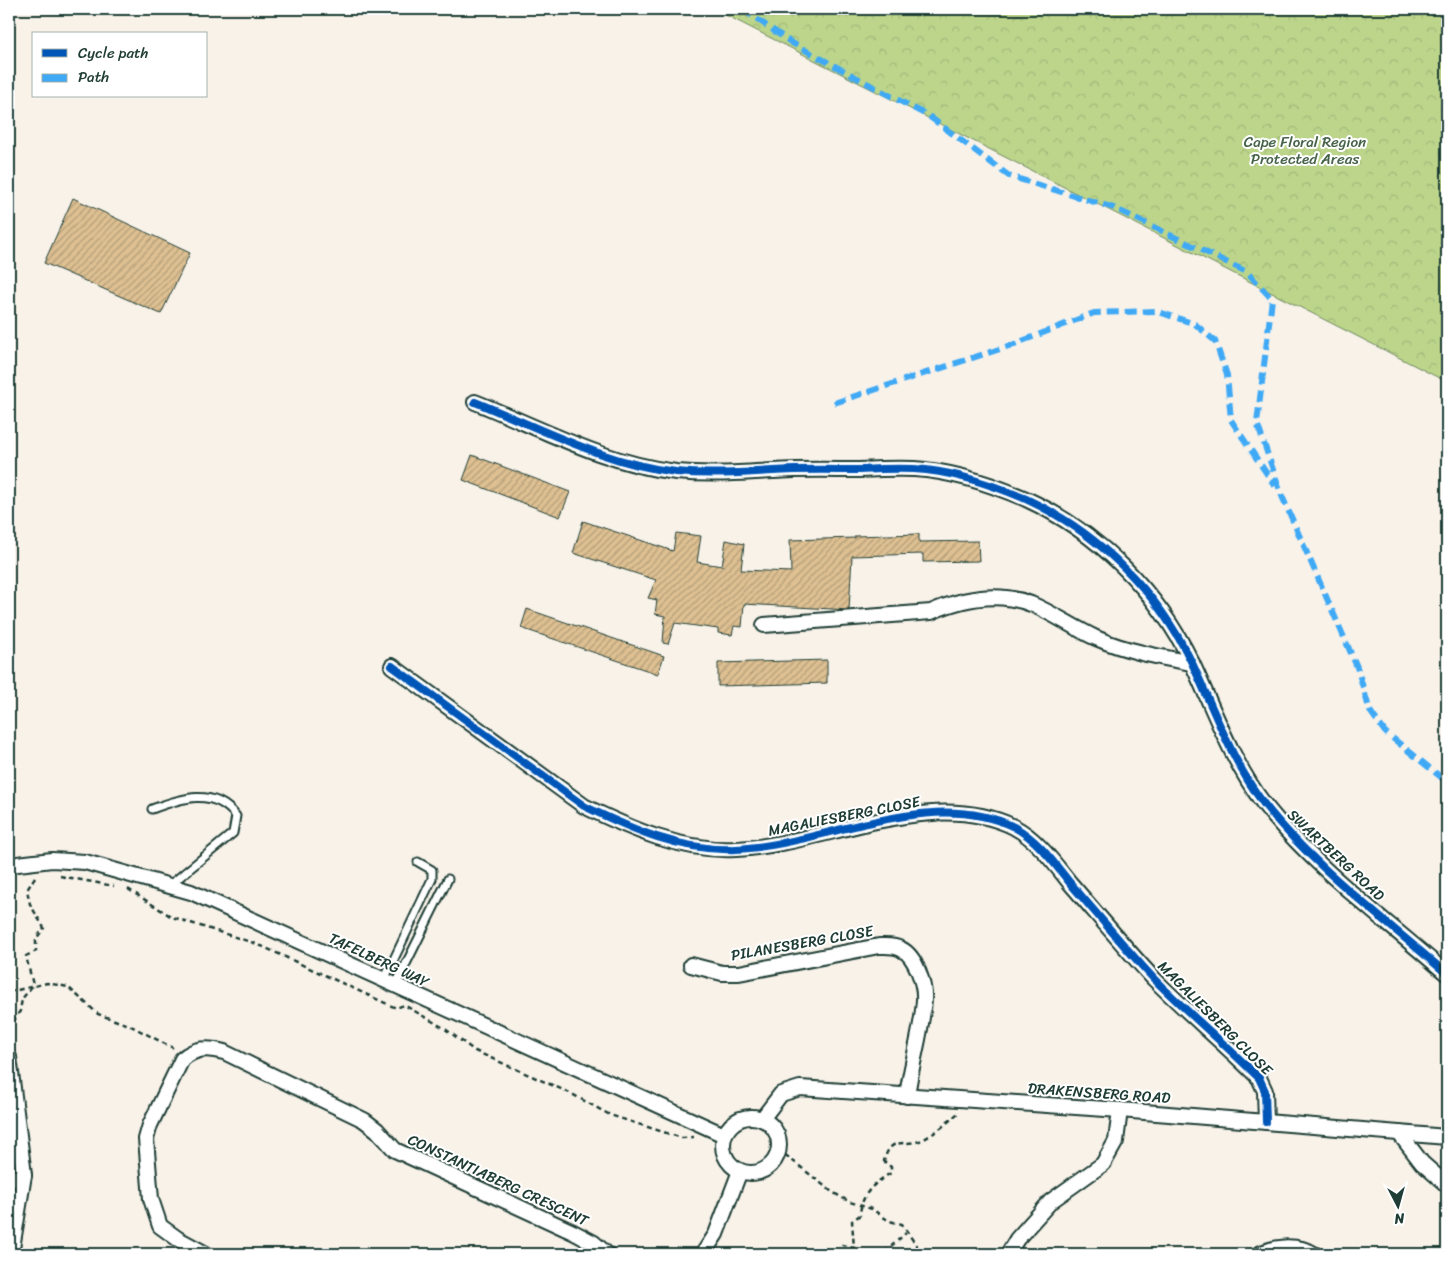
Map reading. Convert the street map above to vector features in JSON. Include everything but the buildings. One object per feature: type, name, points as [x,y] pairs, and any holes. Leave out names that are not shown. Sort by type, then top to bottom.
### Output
[{"type":"street","name":"SWARTBERG ROAD","points":[[475,402],[614,458],[640,466],[678,472],[737,474],[775,471],[915,469],[959,476],[992,486],[1055,515],[1115,558],[1152,599],[1178,636],[1231,750],[1263,802],[1296,840],[1447,974]]},
{"type":"street","points":[[764,626],[931,612],[950,604],[976,598],[1002,597],[1031,604],[1097,638],[1153,656],[1192,663]]},
{"type":"street","name":"MAGALIESBERG CLOSE","points":[[392,666],[584,806],[619,824],[676,843],[736,849],[775,844],[912,815],[956,812],[991,818],[1016,828],[1031,839],[1154,978],[1259,1078],[1265,1090],[1266,1122]]},
{"type":"street","name":"TAFELBERG WAY","points":[[9,865],[71,861],[85,862],[124,879],[166,884],[390,982],[724,1135]]},
{"type":"street","name":"PILANESBERG CLOSE","points":[[691,965],[722,973],[738,973],[879,946],[892,946],[902,949],[910,955],[915,965],[920,978],[924,1000],[907,1096]]},
{"type":"street","name":"CONSTANTIABERG CRESCENT","points":[[189,1053],[210,1048],[224,1052],[364,1120],[395,1150],[410,1158],[573,1232],[594,1243],[607,1254]]},
{"type":"street","points":[[189,1053],[182,1059],[150,1125],[146,1139],[146,1156],[151,1199],[160,1226],[178,1239],[206,1254]]},
{"type":"street","points":[[9,1057],[24,1175],[11,1254]]},
{"type":"street","name":"DRAKENSBERG ROAD","points":[[762,1119],[781,1094],[792,1089],[833,1089],[1447,1137]]},
{"type":"street","points":[[1008,1254],[1017,1239],[1051,1202],[1103,1164],[1116,1141],[1120,1110]]},
{"type":"street","points":[[744,1117],[762,1119],[775,1130],[778,1138],[778,1149],[772,1163],[765,1169],[748,1173],[740,1171],[732,1166],[723,1152],[724,1135],[728,1127],[744,1117]]},
{"type":"street","points":[[1399,1133],[1428,1169],[1447,1185]]},
{"type":"street","points":[[703,1254],[716,1234],[740,1171]]},
{"type":"street","points":[[9,1180],[24,1175]]},
{"type":"street","points":[[1259,1254],[1277,1248],[1289,1247],[1314,1254]]},
{"type":"lane","points":[[152,809],[173,801],[202,797],[224,803],[236,816],[233,833],[166,884]]},
{"type":"lane","points":[[390,982],[432,879],[432,870],[418,862]]},
{"type":"lane","points":[[390,982],[448,879]]},
{"type":"path","points":[[54,874],[101,885],[115,886]]},
{"type":"path","points":[[33,985],[26,956],[36,951],[36,939],[44,928],[30,904],[27,890],[34,878],[41,876]]},
{"type":"path","points":[[124,879],[172,917],[257,944],[396,1008],[404,1005],[444,1028],[475,1051],[570,1093],[610,1115],[682,1138],[699,1137],[708,1128]]},
{"type":"path","points":[[9,992],[47,983],[68,987],[98,1014],[131,1026],[177,1050],[189,1053]]},
{"type":"path","points":[[13,1022],[20,1012],[22,999],[33,985]]},
{"type":"path","points":[[844,1254],[842,1245],[854,1248],[852,1221],[860,1215],[861,1205],[868,1191],[878,1180],[891,1173],[891,1167],[884,1161],[886,1150],[894,1144],[922,1140],[959,1112]]},
{"type":"path","points":[[778,1149],[832,1192],[850,1202],[872,1208],[889,1221],[902,1224],[906,1233],[918,1248],[930,1254]]},
{"type":"path","points":[[887,1254],[887,1250],[906,1233]]},
{"type":"green space","name":"Cape Floral Region Protected Areas","points":[[714,9],[1447,9],[1447,382]]},
{"type":"marked path","points":[[742,9],[792,43],[930,117],[1009,176],[1114,208],[1247,272],[1272,299],[1257,423],[1282,496],[1357,667],[1370,711],[1385,732],[1447,782]]},
{"type":"marked path","points":[[834,403],[1012,345],[1094,313],[1156,311],[1195,324],[1215,341],[1227,375],[1231,420],[1275,486]]},
{"type":"cycle path","points":[[475,402],[574,444],[650,468],[676,472],[713,474],[785,470],[928,470],[957,475],[985,483],[1026,499],[1052,513],[1078,529],[1101,547],[1144,589],[1162,612],[1192,663],[1242,771],[1264,804],[1283,827],[1351,893],[1447,974]]},
{"type":"cycle path","points":[[392,666],[584,806],[639,831],[677,843],[696,847],[736,849],[770,845],[876,821],[912,815],[948,813],[982,816],[1014,827],[1045,852],[1154,979],[1259,1078],[1265,1091],[1266,1122]]}]
